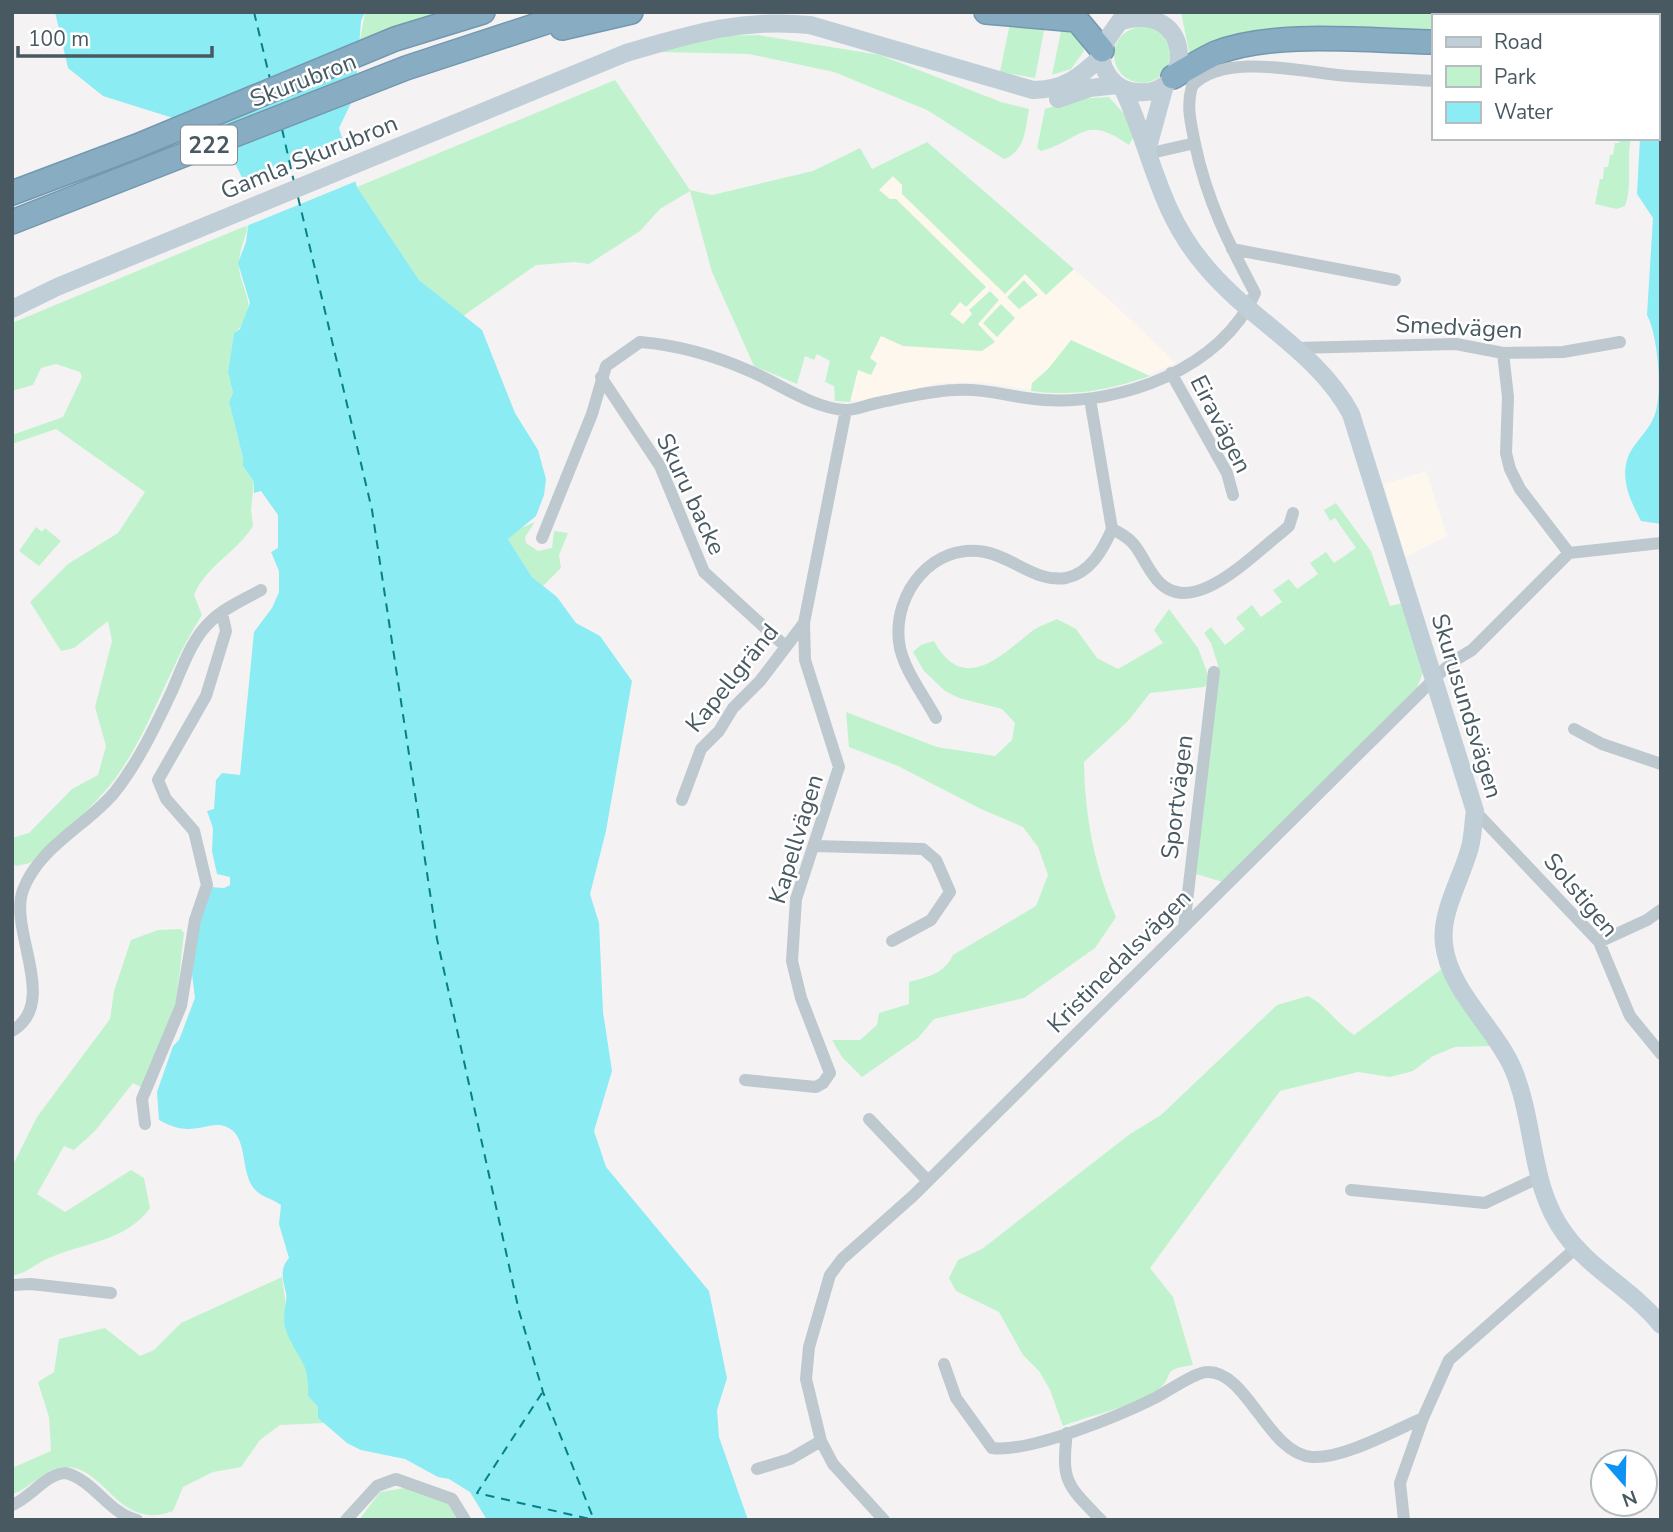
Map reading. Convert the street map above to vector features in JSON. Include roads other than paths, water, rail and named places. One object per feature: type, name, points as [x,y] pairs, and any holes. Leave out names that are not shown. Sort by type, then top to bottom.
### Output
[{"type":"highway","points":[[395,39],[465,12]]},
{"type":"highway","name":"Skurubron","points":[[12,191],[137,146],[395,39],[483,12]]},
{"type":"highway","name":"Skurubron","points":[[12,222],[406,68],[577,12]]},
{"type":"highway","points":[[986,12],[1077,20],[1102,53]]},
{"type":"highway","points":[[406,68],[620,15]]},
{"type":"highway","points":[[1169,81],[1217,53],[1255,43],[1282,40],[1432,42]]},
{"type":"street","points":[[1147,16],[1170,20],[1180,49],[1169,81],[1149,92],[1120,87],[1090,88],[1040,96],[1073,82],[1102,53],[1109,33],[1123,17],[1147,16]]},
{"type":"street","name":"Gamla Skurubron","points":[[12,309],[57,287],[626,53],[712,27],[772,21],[810,25],[887,46],[931,68],[993,92],[1040,96]]},
{"type":"street","points":[[1102,53],[1106,72],[1120,87]]},
{"type":"street","points":[[542,538],[588,426],[606,366],[622,352],[640,342],[660,343],[691,350],[751,372],[804,397],[846,410],[954,390],[975,390],[1043,400],[1090,399],[1195,363],[1217,345],[1249,308],[1255,293],[1211,207],[1188,101],[1192,86],[1213,73],[1250,66],[1346,76],[1432,80]]},
{"type":"street","name":"Skurusundsvägen","points":[[1147,154],[1153,118],[1169,81]]},
{"type":"street","name":"Skurusundsvägen","points":[[1120,87],[1140,127],[1161,197],[1184,239],[1220,283],[1295,348],[1328,381],[1350,414],[1475,811],[1470,847],[1446,919],[1444,943],[1460,985],[1512,1067],[1525,1102],[1538,1178],[1557,1223],[1576,1248],[1629,1291],[1661,1325]]},
{"type":"street","points":[[1147,154],[1195,143]]},
{"type":"street","points":[[1232,249],[1395,280]]},
{"type":"street","name":"Smedvägen","points":[[1295,348],[1457,344],[1503,353],[1563,352],[1620,342]]},
{"type":"street","points":[[1503,353],[1508,397],[1506,453],[1510,468],[1520,489],[1569,553],[1661,543]]},
{"type":"street","name":"Eiravägen","points":[[1171,373],[1227,473],[1233,495]]},
{"type":"street","name":"Skuru backe","points":[[601,377],[660,466],[704,572],[785,646]]},
{"type":"street","points":[[936,718],[904,660],[899,642],[902,608],[917,577],[939,557],[968,550],[987,552],[1046,577],[1065,578],[1082,571],[1093,561],[1105,546],[1112,529],[1090,399]]},
{"type":"street","name":"Kapellvägen","points":[[745,1080],[816,1087],[823,1083],[830,1073],[801,998],[792,961],[796,899],[839,767],[804,660],[804,623],[846,410]]},
{"type":"street","points":[[1112,529],[1134,541],[1154,576],[1166,590],[1183,595],[1202,592],[1214,585],[1289,526],[1293,513]]},
{"type":"street","name":"Kristinedalsvägen","points":[[884,1520],[833,1464],[821,1441],[806,1379],[817,1313],[831,1275],[842,1259],[928,1181],[1434,679],[1452,662],[1472,650],[1569,553]]},
{"type":"street","points":[[12,1031],[30,1010],[34,989],[21,915],[24,887],[37,865],[113,793],[153,731],[198,639],[210,621],[261,590]]},
{"type":"street","points":[[145,1124],[142,1099],[181,1006],[195,920],[207,884],[194,831],[166,799],[158,780],[206,696],[226,631],[222,613]]},
{"type":"street","name":"Kapellgränd","points":[[682,800],[701,749],[719,731],[733,708],[760,681],[804,623]]},
{"type":"street","name":"Sportvägen","points":[[1184,927],[1214,672]]},
{"type":"street","points":[[1574,729],[1602,744],[1661,764]]},
{"type":"street","name":"Solstigen","points":[[1475,811],[1552,889],[1599,942],[1630,1016],[1661,1054]]},
{"type":"street","points":[[814,846],[923,849],[936,860],[950,892],[931,920],[892,941]]},
{"type":"street","points":[[12,880],[24,887]]},
{"type":"street","points":[[1599,942],[1647,920],[1661,910]]},
{"type":"street","points":[[869,1119],[928,1181]]},
{"type":"street","points":[[1351,1189],[1485,1203],[1538,1178]]},
{"type":"street","points":[[1404,1520],[1399,1483],[1423,1418],[1449,1360],[1576,1248]]},
{"type":"street","points":[[12,1285],[31,1284],[111,1293]]},
{"type":"street","points":[[944,1363],[956,1398],[992,1448],[1009,1450],[1067,1433],[1151,1400],[1206,1372],[1220,1374],[1233,1384],[1291,1450],[1309,1457],[1352,1447],[1423,1418]]},
{"type":"street","points":[[1067,1433],[1063,1467],[1070,1487],[1101,1520]]},
{"type":"street","points":[[757,1469],[790,1459],[821,1441]]},
{"type":"street","points":[[12,1506],[23,1501],[50,1478],[66,1473],[83,1481],[119,1515],[137,1520]]},
{"type":"street","points":[[346,1520],[377,1486],[396,1479],[452,1499],[465,1520]]},
{"type":"water","points":[[55,12],[365,12],[361,21],[355,95],[339,128],[357,187],[419,280],[482,330],[515,413],[538,450],[546,479],[544,495],[536,516],[508,539],[532,577],[557,597],[576,623],[600,636],[632,681],[606,831],[590,894],[599,923],[603,1012],[612,1071],[594,1131],[606,1167],[709,1291],[727,1378],[717,1410],[719,1437],[748,1520],[487,1520],[470,1492],[449,1479],[438,1477],[405,1459],[361,1450],[347,1443],[318,1418],[318,1407],[308,1396],[307,1374],[286,1330],[283,1275],[289,1258],[279,1224],[281,1205],[261,1194],[251,1184],[241,1144],[233,1131],[220,1125],[181,1128],[159,1120],[157,1092],[173,1046],[179,1040],[195,998],[193,945],[210,887],[224,888],[230,885],[230,877],[217,874],[212,851],[213,828],[207,811],[214,809],[216,780],[222,773],[240,775],[254,632],[272,608],[279,592],[279,571],[271,552],[278,548],[278,515],[261,491],[254,493],[254,482],[243,466],[229,402],[233,393],[228,372],[234,333],[240,329],[250,303],[238,263],[246,242],[252,198],[230,153],[176,119],[103,96],[68,68]]},
{"type":"water","points":[[1661,46],[1661,524],[1641,521],[1625,476],[1629,455],[1653,419],[1659,382],[1657,351],[1647,315],[1653,218],[1637,194],[1640,140],[1659,140]]}]
